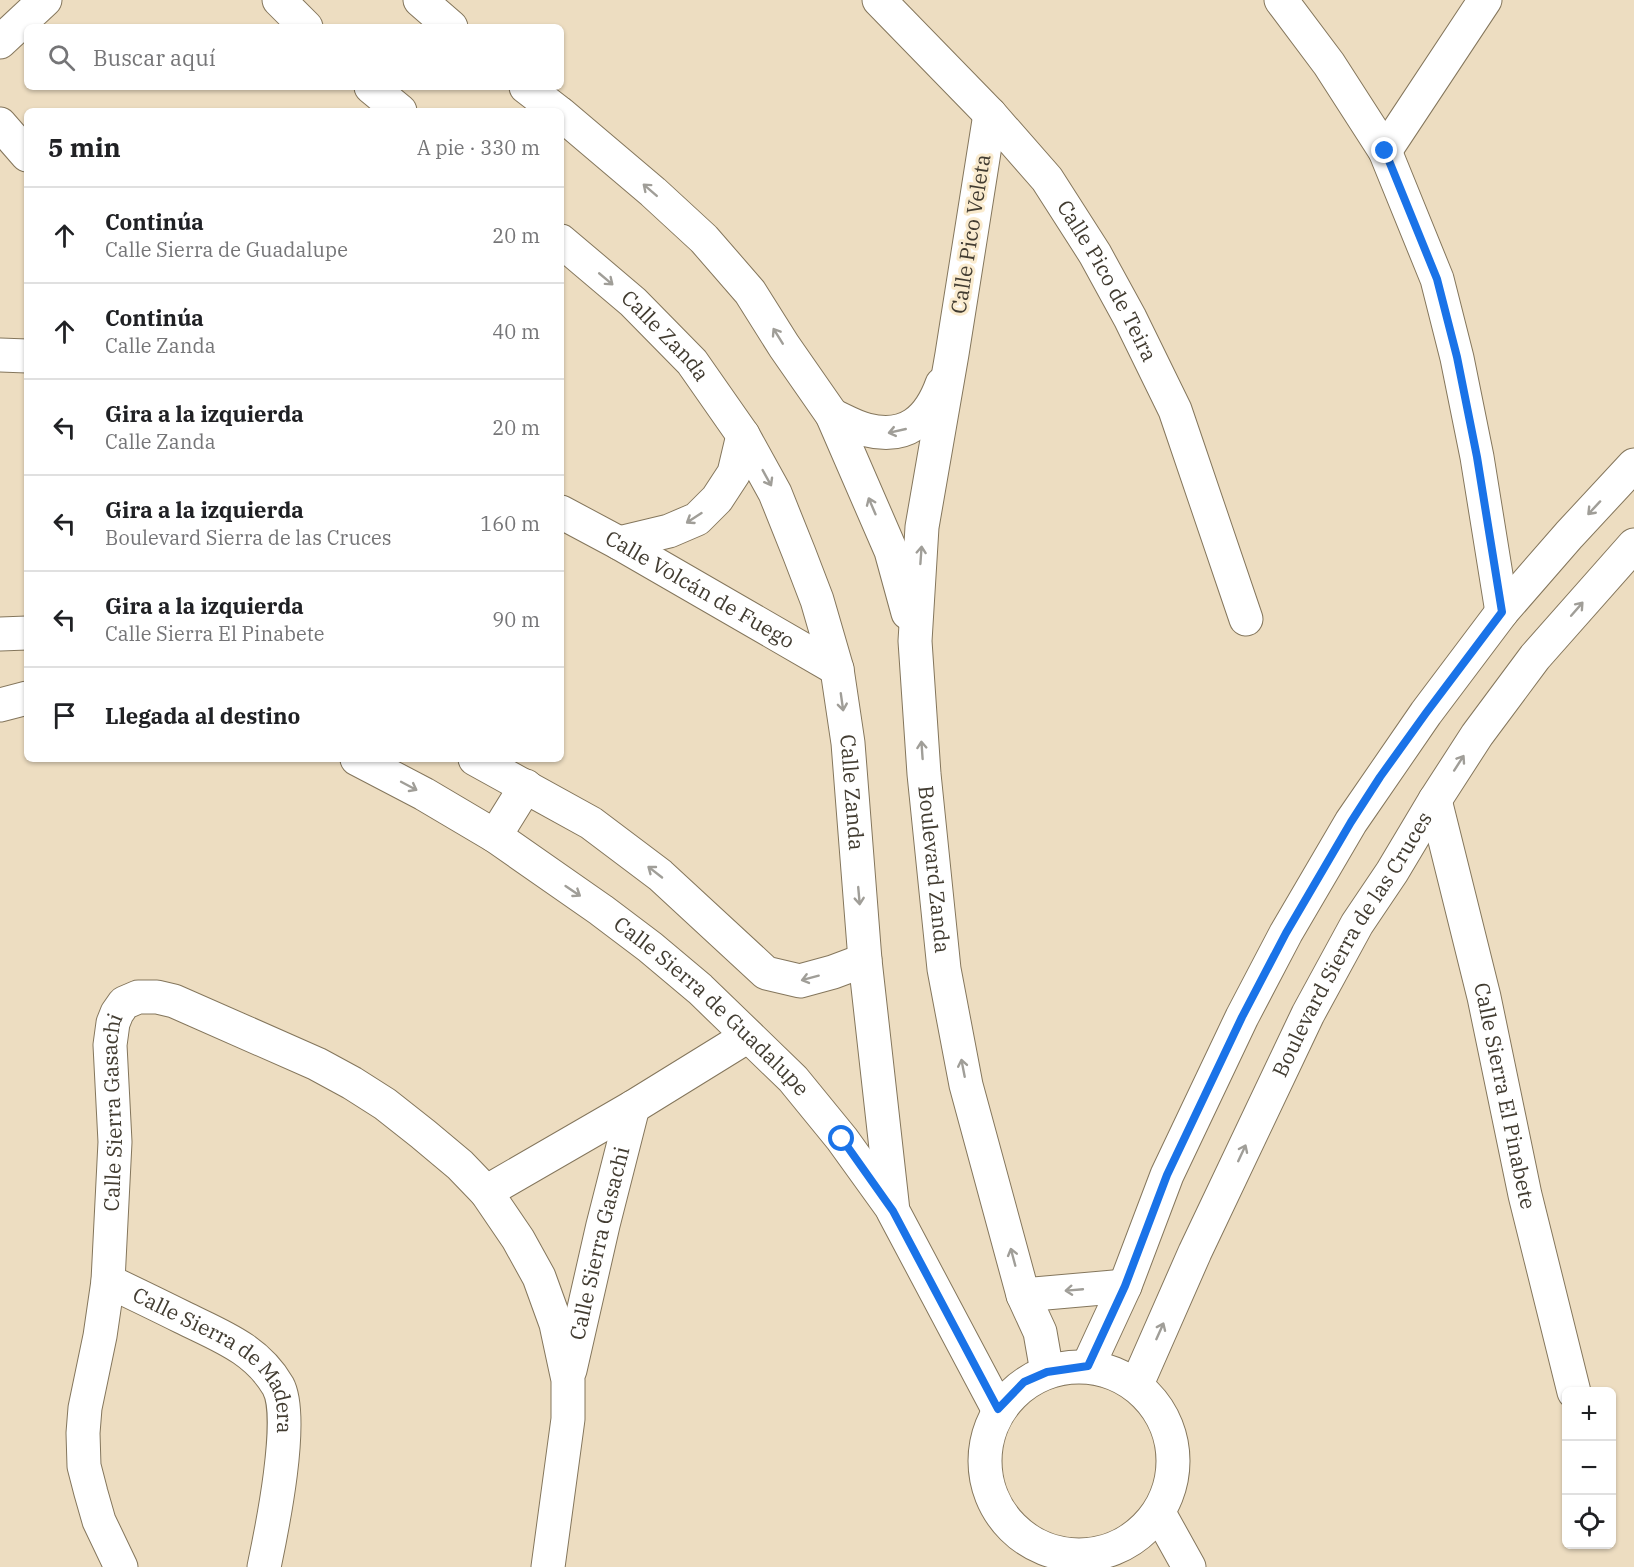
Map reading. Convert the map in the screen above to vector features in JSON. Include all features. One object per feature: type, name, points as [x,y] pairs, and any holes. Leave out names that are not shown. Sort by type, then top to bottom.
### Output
[{"type":"street","points":[[0,42],[45,0]]},
{"type":"street","points":[[279,0],[303,24]]},
{"type":"street","points":[[420,0],[448,24]]},
{"type":"street","name":"Calle Pico de Teira","points":[[879,0],[990,114],[1053,189],[1095,254],[1130,318],[1175,410],[1246,619]]},
{"type":"street","points":[[1281,0],[1329,64],[1385,151],[1437,279],[1457,357],[1477,457],[1502,612]]},
{"type":"street","points":[[1385,151],[1485,0]]},
{"type":"street","points":[[374,90],[396,108]]},
{"type":"street","points":[[530,90],[553,108]]},
{"type":"street","name":"Calle Pico Veleta","points":[[952,354],[990,114]]},
{"type":"street","points":[[564,117],[704,239],[750,292],[832,415],[891,550],[915,641]]},
{"type":"street","points":[[0,124],[24,152]]},
{"type":"street","name":"Calle Zanda","points":[[564,244],[633,302],[692,363],[743,435],[775,493],[816,600],[837,669],[848,743],[865,960],[893,1211],[998,1409]]},
{"type":"street","points":[[832,415],[866,430],[889,434],[909,428],[927,414],[939,392],[952,354]]},
{"type":"street","name":"Boulevard Zanda","points":[[952,354],[922,527],[915,641],[924,774],[944,969],[966,1085],[1023,1295],[1040,1332],[1047,1372]]},
{"type":"street","points":[[0,355],[24,356]]},
{"type":"street","points":[[619,543],[669,531],[697,519],[717,499],[734,473],[743,435]]},
{"type":"street","points":[[1088,1366],[1125,1286],[1167,1175],[1242,1017],[1286,933],[1351,822],[1426,713],[1502,612],[1569,534],[1634,465]]},
{"type":"street","name":"Calle Volcán de Fuego","points":[[564,514],[837,669]]},
{"type":"street","name":"Boulevard Sierra de las Cruces","points":[[1137,1384],[1195,1252],[1308,1014],[1356,924],[1392,872],[1477,735],[1535,657],[1634,545]]},
{"type":"street","points":[[0,634],[24,633]]},
{"type":"street","points":[[0,705],[24,699]]},
{"type":"street","name":"Calle Sierra de Guadalupe","points":[[363,762],[424,794],[495,836],[601,910],[700,989],[793,1079],[842,1139],[893,1211]]},
{"type":"street","points":[[481,762],[591,823],[660,875],[766,973],[800,981],[865,960]]},
{"type":"street","points":[[495,836],[526,786]]},
{"type":"street","name":"Calle Sierra El Pinabete","points":[[1435,800],[1484,997],[1525,1195],[1573,1387]]},
{"type":"street","name":"Calle Sierra Gasachi","points":[[121,1567],[99,1521],[84,1466],[83,1433],[85,1408],[100,1336],[108,1281],[115,1142],[111,1033],[117,1013],[124,1003],[138,997],[157,997],[186,1006],[317,1064],[352,1083],[385,1104],[423,1134],[460,1165],[486,1192],[518,1239],[539,1277],[556,1324],[568,1380],[568,1419],[548,1567]]},
{"type":"street","name":"Calle Sierra Gasachi","points":[[486,1192],[633,1107],[748,1036]]},
{"type":"street","name":"Calle Sierra Gasachi","points":[[568,1380],[603,1225],[633,1107]]},
{"type":"street","name":"Calle Sierra de Madera","points":[[108,1281],[244,1348],[279,1387],[285,1410],[283,1444],[275,1512],[264,1567]]},
{"type":"street","points":[[1023,1295],[1125,1286]]},
{"type":"street","points":[[1088,1366],[1137,1384],[1161,1411],[1174,1444],[1173,1480],[1159,1513],[1133,1540],[1103,1561],[1062,1555],[1027,1541],[1000,1515],[986,1481],[985,1444],[998,1409],[1024,1382],[1047,1372],[1088,1366]]},
{"type":"street","points":[[1159,1513],[1189,1567]]},
{"type":"route","points":[[842,1139],[893,1211],[998,1409],[1024,1382],[1047,1372],[1088,1366],[1125,1286],[1167,1175],[1242,1017],[1286,933],[1380,777],[1502,612],[1477,457],[1457,357],[1437,279],[1385,151]]}]
